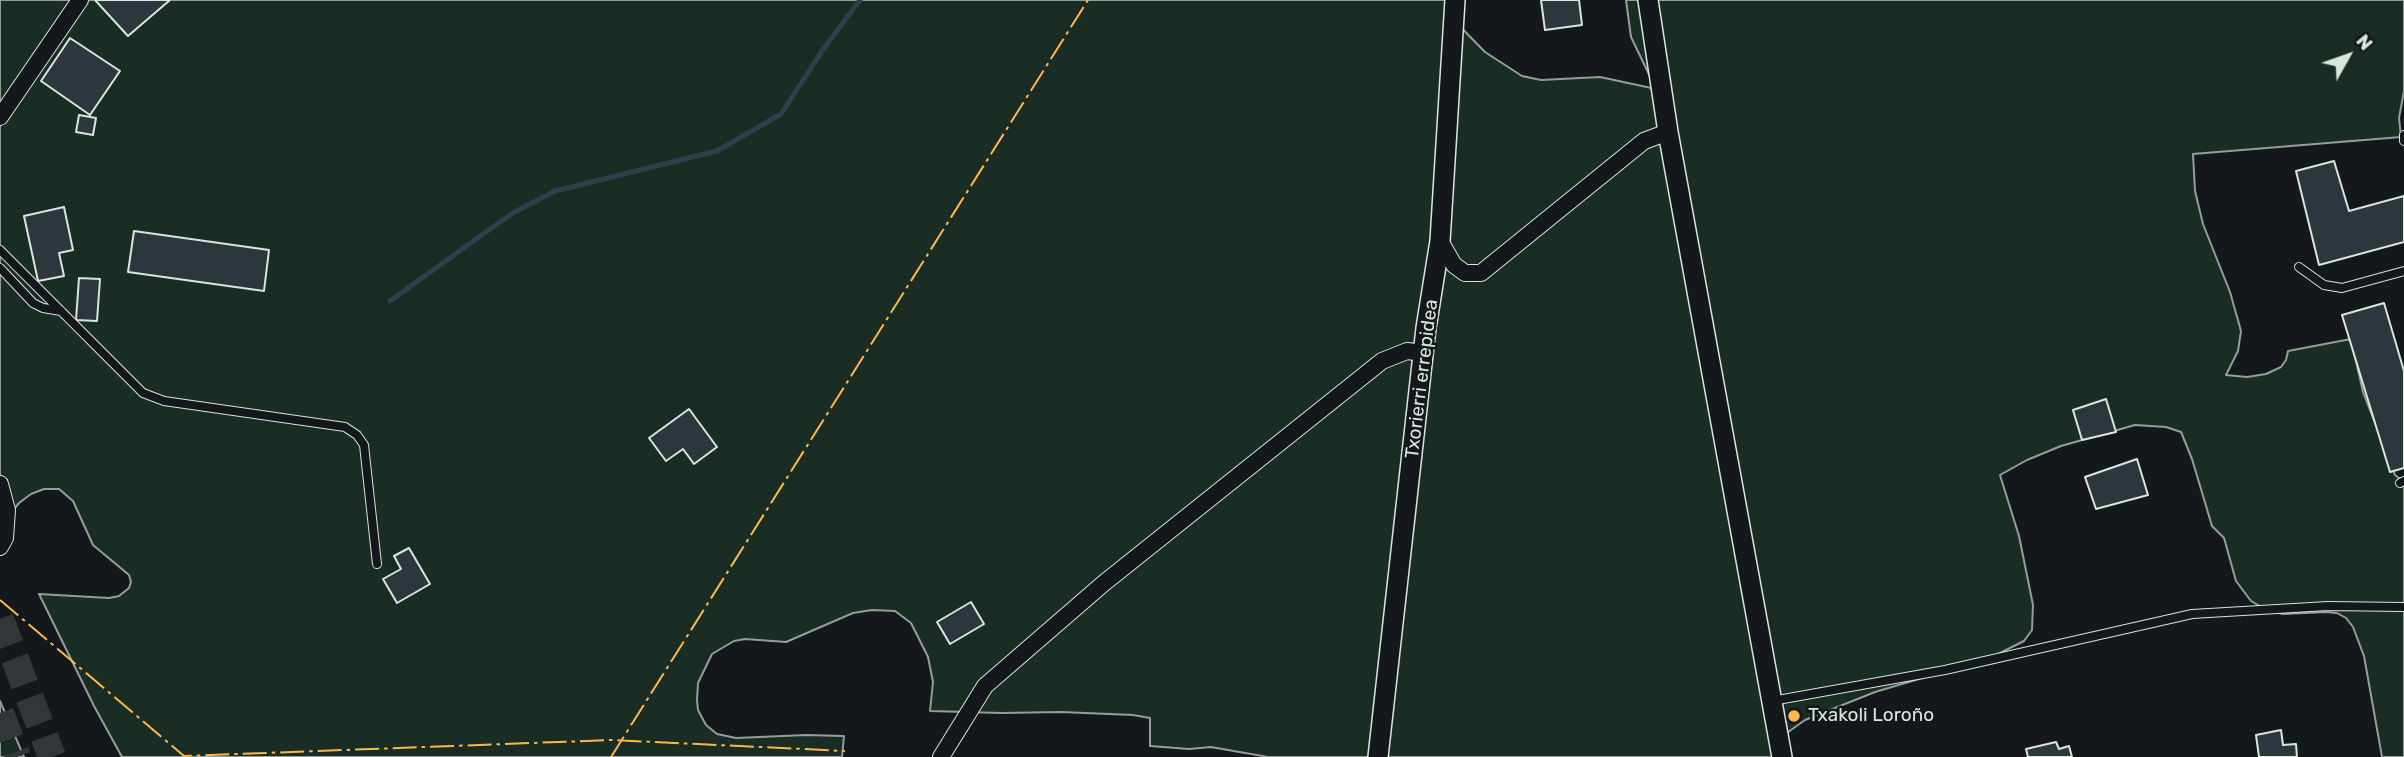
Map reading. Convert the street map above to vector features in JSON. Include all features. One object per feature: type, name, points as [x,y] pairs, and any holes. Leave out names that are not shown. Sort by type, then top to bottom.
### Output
[{"type":"street","points":[[0,117],[80,0]]},
{"type":"street","name":"Txorierri errepidea","points":[[1378,757],[1424,353],[1440,241],[1455,0]]},
{"type":"street","points":[[1648,0],[1668,132],[1782,757]]},
{"type":"street","points":[[1440,241],[1454,265],[1465,273],[1481,273],[1644,141],[1668,132]]},
{"type":"street","points":[[941,757],[985,686],[1104,583],[1382,361],[1408,351],[1424,353]]},
{"type":"street","points":[[0,484],[7,510],[5,538],[0,547]]},
{"type":"lane","points":[[2404,135],[2404,141]]},
{"type":"lane","points":[[0,250],[144,393],[164,401],[345,427],[357,435],[364,445],[377,564]]},
{"type":"lane","points":[[2298,267],[2324,285],[2342,288],[2404,271]]},
{"type":"lane","points":[[0,268],[33,303],[43,308],[61,310]]},
{"type":"lane","points":[[1772,701],[1945,670],[2192,614],[2328,607],[2404,607]]},
{"type":"green space","points":[[0,0],[1446,0],[1446,12],[1485,52],[1522,76],[1541,80],[1600,77],[1656,89],[1631,37],[1626,0],[2404,0],[2404,91],[2399,118],[2401,137],[2193,154],[2195,191],[2203,224],[2230,292],[2241,331],[2238,351],[2226,375],[2247,377],[2266,374],[2281,367],[2288,351],[2351,339],[2363,392],[2395,475],[2404,482],[2404,757],[2382,757],[2364,656],[2353,627],[2346,618],[2337,613],[2326,612],[2283,614],[2267,610],[2251,601],[2236,581],[2224,538],[2212,526],[2181,432],[2166,427],[2135,425],[2061,446],[2000,475],[2019,536],[2033,605],[2032,630],[2024,641],[1990,658],[1875,692],[1805,720],[1784,735],[1789,757],[1268,757],[1211,747],[1189,749],[1150,746],[1150,718],[1133,715],[930,711],[933,682],[928,657],[911,623],[895,611],[872,610],[853,613],[786,642],[745,639],[734,641],[712,654],[698,683],[698,710],[706,725],[717,734],[736,738],[844,736],[842,757],[122,757],[39,594],[109,598],[119,596],[129,588],[129,575],[93,545],[73,501],[59,489],[44,489],[31,494],[19,503],[6,519],[0,507]]},
{"type":"green space","points":[[0,701],[24,757],[0,757]]},
{"type":"building","points":[[95,0],[170,0],[128,36]]},
{"type":"building","points":[[1541,0],[1579,0],[1582,25],[1545,30]]},
{"type":"building","points":[[70,38],[120,71],[90,115],[41,81]]},
{"type":"building","points":[[79,115],[96,118],[93,135],[76,132]]},
{"type":"building","points":[[2334,161],[2349,211],[2404,196],[2404,242],[2319,265],[2296,171]]},
{"type":"building","points":[[64,207],[73,250],[59,253],[64,276],[38,281],[24,216]]},
{"type":"building","points":[[134,231],[269,250],[264,291],[128,272]]},
{"type":"building","points":[[79,278],[100,279],[97,321],[76,320]]},
{"type":"building","points":[[2384,303],[2404,371],[2404,468],[2390,472],[2342,315]]},
{"type":"building","points":[[2106,399],[2116,432],[2082,440],[2073,410]]},
{"type":"building","points":[[689,409],[717,447],[694,464],[683,449],[666,461],[649,438]]},
{"type":"building","points":[[2137,459],[2148,495],[2096,509],[2085,477]]},
{"type":"building","points":[[409,548],[430,584],[397,603],[383,579],[401,569],[394,556]]},
{"type":"building","points":[[971,602],[984,624],[950,644],[937,622]]},
{"type":"building","points":[[2281,730],[2283,745],[2296,744],[2297,757],[2259,757],[2256,735]]},
{"type":"building","points":[[2056,742],[2059,749],[2069,746],[2072,757],[2028,757],[2026,749]]},
{"type":"waterway","points":[[390,301],[511,214],[555,191],[717,151],[781,114],[822,51],[860,0]]},
{"type":"tunnel","points":[[0,619],[52,757]]},
{"type":"tunnel","points":[[0,713],[17,757]]},
{"type":"power","points":[[611,757],[1088,0]]},
{"type":"power","points":[[0,600],[184,756],[612,740],[845,751]]},
{"type":"place","name":"Txakoli Loroño","points":[[1794,716]]}]
